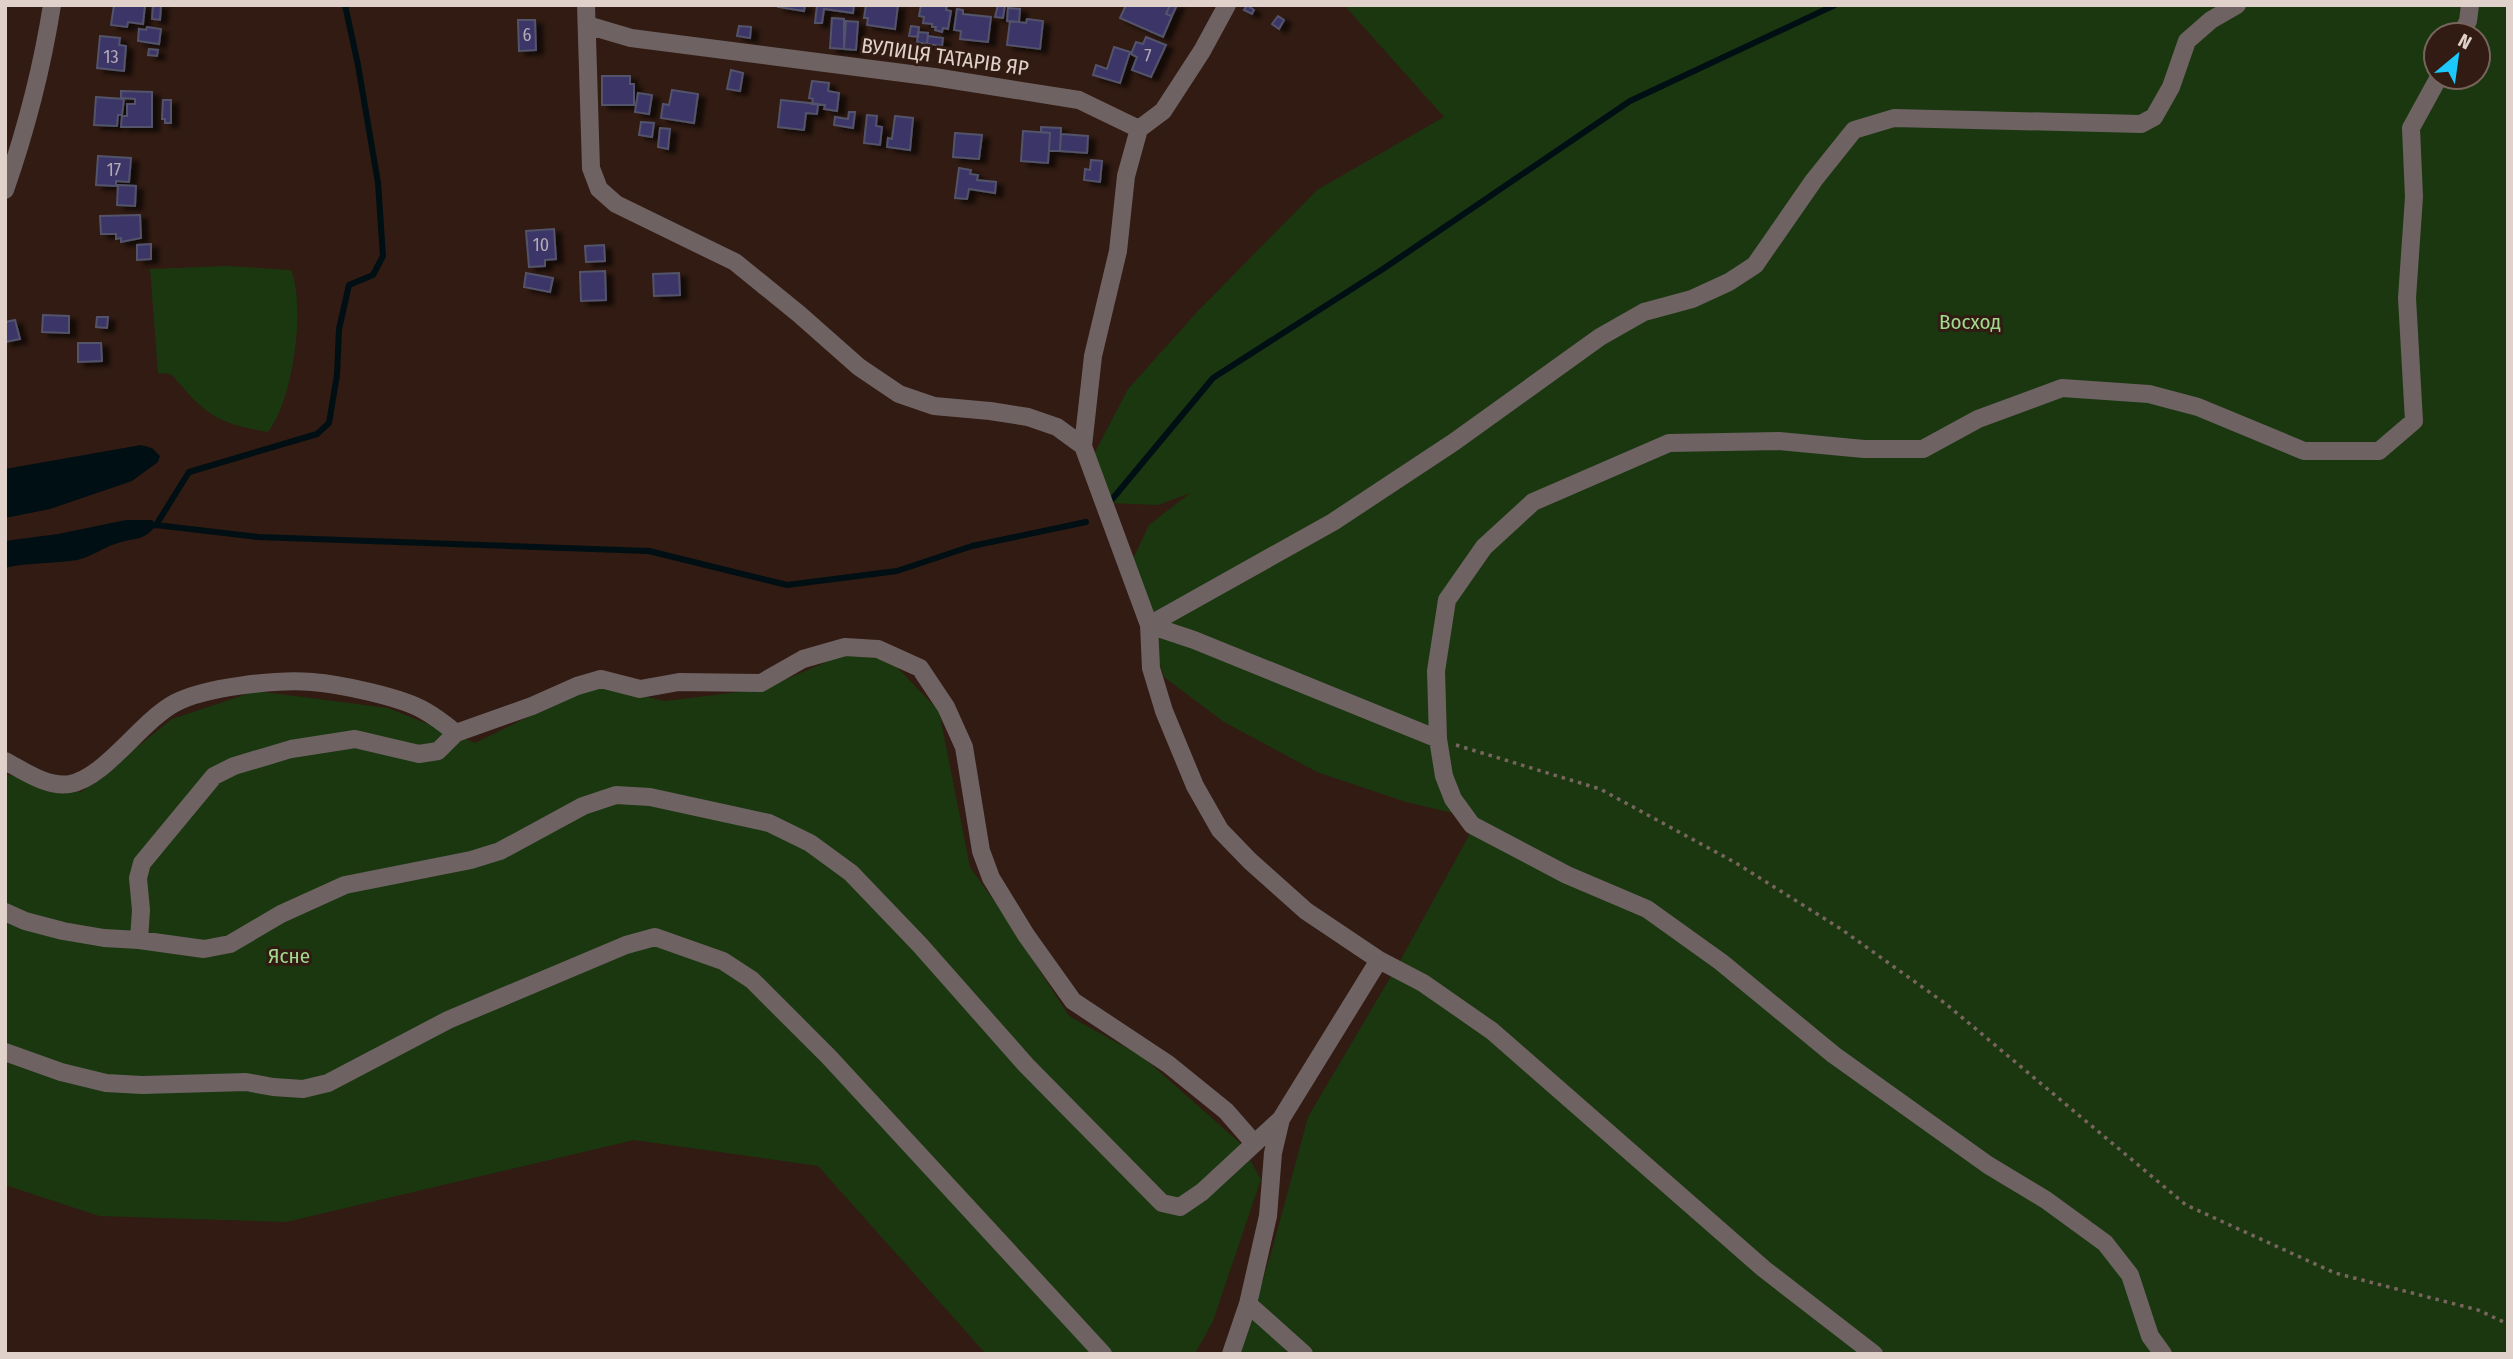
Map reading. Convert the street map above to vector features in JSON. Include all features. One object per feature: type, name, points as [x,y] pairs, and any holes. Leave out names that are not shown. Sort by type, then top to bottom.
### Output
[{"type":"street","points":[[5,190],[18,154],[42,60],[52,5]]},
{"type":"street","points":[[586,5],[591,168],[599,189],[616,204],[735,262],[859,367],[899,394],[934,406],[1028,417],[1056,427],[1083,446]]},
{"type":"street","points":[[1227,5],[1202,51],[1163,111],[1139,129],[1126,176],[1118,251],[1093,356],[1083,446],[1149,625],[1151,668],[1164,711],[1195,786],[1220,830],[1306,911],[1379,960],[1423,983],[1492,1031],[1764,1269],[1874,1354]]},
{"type":"street","points":[[1149,625],[1334,523],[1454,442],[1600,337],[1644,312],[1729,282],[1755,265],[1814,180],[1854,130],[1894,118],[2141,124],[2154,117],[2171,87],[2187,41],[2211,20],[2237,5]]},
{"type":"street","name":"ВУЛИЦЯ ТАТАРІВ ЯР","points":[[587,25],[631,38],[934,77],[1079,100],[1139,129]]},
{"type":"street","points":[[2163,1354],[2150,1336],[2130,1275],[2105,1243],[2046,1200],[1988,1165],[1834,1055],[1721,962],[1647,909],[1567,875],[1472,825],[1453,799],[1444,776],[1438,739],[1436,671],[1447,600],[1484,547],[1533,502],[1669,443],[1779,441],[1864,449],[1923,449],[1978,419],[2062,387],[2149,394],[2198,407],[2304,451],[2379,451],[2414,421],[2407,298],[2414,197],[2411,128],[2431,91]]},
{"type":"street","points":[[1149,625],[1194,640],[1438,739]]},
{"type":"street","points":[[139,940],[141,910],[138,878],[142,863],[214,776],[234,766],[291,748],[355,738],[419,754],[438,751],[456,733],[601,679],[640,689],[679,682],[761,683],[803,659],[845,647],[878,649],[920,668],[946,707],[964,747],[981,851],[991,878],[1026,935],[1073,1001],[1168,1064],[1226,1111],[1254,1143]]},
{"type":"street","points":[[5,761],[49,782],[70,784],[91,774],[117,753],[141,727],[175,703],[206,692],[263,684],[312,682],[390,697],[424,710],[456,733]]},
{"type":"street","points":[[5,912],[25,922],[63,931],[204,948],[230,944],[291,908],[345,884],[500,851],[583,806],[616,795],[650,797],[769,823],[810,843],[851,873],[920,945],[1026,1065],[1162,1203],[1180,1207],[1202,1192],[1281,1119],[1379,960]]},
{"type":"street","points":[[5,1052],[61,1072],[106,1083],[246,1082],[303,1089],[328,1083],[448,1020],[626,945],[655,937],[723,961],[752,980],[829,1057],[1103,1354]]},
{"type":"street","points":[[1231,1354],[1248,1304],[1268,1216],[1273,1153],[1281,1119]]},
{"type":"street","points":[[1248,1304],[1304,1354]]},
{"type":"path","points":[[1438,739],[1600,789],[1736,863],[1841,929],[1945,1004],[2186,1205],[2335,1273],[2478,1310],[2508,1324]]},
{"type":"green space","name":"Восход","points":[[1344,5],[2508,5],[2508,1354],[1240,1354],[1308,1117],[1400,961],[1478,819],[1406,802],[1317,772],[1224,722],[1164,677],[1129,567],[1149,525],[1190,493],[1158,505],[1109,503],[1094,454],[1128,389],[1198,311],[1317,190],[1444,117]]},
{"type":"green space","points":[[227,266],[291,270],[295,286],[297,329],[290,377],[277,418],[268,432],[235,425],[212,415],[193,399],[171,374],[158,373],[150,269]]},
{"type":"green space","name":"Ясне","points":[[844,654],[890,660],[939,711],[970,867],[1069,1016],[1143,1057],[1240,1143],[1261,1179],[1213,1321],[1195,1354],[986,1354],[818,1166],[634,1140],[286,1222],[99,1216],[5,1185],[5,774],[81,792],[172,719],[256,691],[388,708],[475,743],[593,685],[665,701],[764,689]]},
{"type":"shaded area","points":[[141,445],[152,448],[160,456],[158,462],[132,481],[50,509],[5,518],[5,469]]},
{"type":"shaded area","points":[[126,520],[152,520],[156,525],[143,537],[113,545],[82,559],[5,568],[5,541],[58,534]]},
{"type":"building","points":[[114,5],[145,5],[143,24],[128,22],[127,27],[111,25]]},
{"type":"building","points":[[153,5],[161,5],[160,20],[152,19]]},
{"type":"building","points":[[778,5],[805,5],[804,11]]},
{"type":"building","points":[[817,5],[854,5],[853,13],[824,9],[822,23],[815,23]]},
{"type":"building","points":[[866,5],[898,5],[895,29],[867,25],[868,18],[864,18]]},
{"type":"building","points":[[921,5],[947,5],[946,10],[951,11],[948,29],[943,28],[942,32],[935,30],[936,27],[932,27],[932,24],[923,23],[924,17],[919,16]]},
{"type":"building","points":[[998,5],[1005,5],[1003,18],[995,17]]},
{"type":"building","points":[[1126,5],[1170,5],[1166,14],[1172,16],[1163,37],[1120,18]]},
{"type":"building","points":[[1170,5],[1177,5],[1172,16],[1166,14]]},
{"type":"building","points":[[1247,5],[1254,10],[1252,14],[1244,10]]},
{"type":"building","points":[[1008,8],[1020,9],[1019,22],[1007,21]]},
{"type":"building","points":[[957,9],[963,10],[963,14],[991,17],[988,42],[960,39],[961,31],[954,30]]},
{"type":"building","points":[[1278,16],[1284,20],[1279,29],[1272,24]]},
{"type":"building","points":[[832,18],[844,19],[844,49],[830,48]]},
{"type":"building","points":[[1027,19],[1043,21],[1040,49],[1007,45],[1010,21],[1026,23]]},
{"type":"building","points":[[518,20],[535,20],[536,50],[519,51]]},
{"type":"building","points":[[846,21],[858,22],[856,50],[844,49]]},
{"type":"building","points":[[739,26],[751,27],[750,38],[737,36]]},
{"type":"building","points":[[911,26],[919,27],[918,37],[909,36]]},
{"type":"building","points":[[147,27],[161,29],[159,44],[138,41],[139,29],[146,30]]},
{"type":"building","points":[[918,32],[928,33],[927,44],[917,42]]},
{"type":"building","points":[[100,36],[120,38],[119,45],[126,46],[124,71],[97,68]]},
{"type":"building","points":[[928,36],[943,38],[942,46],[927,44]]},
{"type":"building","points":[[1146,37],[1166,45],[1151,77],[1132,70],[1137,57],[1131,54],[1136,42],[1143,44]]},
{"type":"building","points":[[911,43],[916,44],[915,54],[910,53]]},
{"type":"building","points":[[1114,47],[1130,52],[1120,83],[1093,75],[1096,65],[1107,69]]},
{"type":"building","points":[[149,49],[158,50],[157,56],[148,55]]},
{"type":"building","points":[[731,70],[743,73],[740,91],[727,89]]},
{"type":"building","points":[[602,76],[630,76],[630,84],[634,84],[634,105],[602,105]]},
{"type":"building","points":[[812,81],[829,83],[828,91],[839,93],[837,111],[824,109],[825,105],[812,104],[813,99],[809,98]]},
{"type":"building","points":[[672,90],[698,94],[694,123],[661,118],[663,104],[669,105]]},
{"type":"building","points":[[121,91],[152,92],[152,127],[121,127],[122,116],[127,116],[127,104],[135,104],[135,99],[121,98]]},
{"type":"building","points":[[638,93],[652,95],[649,114],[635,112]]},
{"type":"building","points":[[96,97],[124,99],[117,126],[94,125]]},
{"type":"building","points":[[163,100],[171,100],[171,123],[165,123],[165,119],[162,119]]},
{"type":"building","points":[[781,100],[818,104],[817,114],[806,113],[804,130],[778,127]]},
{"type":"building","points":[[849,112],[855,112],[853,128],[834,125],[835,117],[848,119]]},
{"type":"building","points":[[867,115],[877,116],[876,126],[882,127],[880,145],[864,143]]},
{"type":"building","points":[[895,116],[913,118],[910,150],[887,147],[888,138],[892,139]]},
{"type":"building","points":[[641,122],[654,123],[652,137],[639,135]]},
{"type":"building","points":[[1041,127],[1061,128],[1060,151],[1049,151],[1050,133],[1041,132]]},
{"type":"building","points":[[660,128],[670,129],[668,149],[658,147]]},
{"type":"building","points":[[1023,131],[1050,133],[1048,163],[1021,161]]},
{"type":"building","points":[[955,133],[982,135],[979,159],[953,157]]},
{"type":"building","points":[[1061,134],[1088,136],[1087,153],[1060,151]]},
{"type":"building","points":[[98,156],[131,158],[129,182],[116,181],[116,186],[96,185]]},
{"type":"building","points":[[1091,160],[1102,161],[1100,182],[1084,180],[1085,169],[1090,170]]},
{"type":"building","points":[[959,168],[971,170],[970,174],[978,175],[977,180],[996,182],[995,193],[969,189],[967,199],[955,198]]},
{"type":"building","points":[[118,185],[136,186],[135,206],[117,205]]},
{"type":"building","points":[[140,215],[141,238],[121,242],[121,238],[116,239],[116,234],[101,234],[100,216]]},
{"type":"building","points":[[554,229],[556,259],[545,260],[545,266],[529,267],[526,231]]},
{"type":"building","points":[[151,244],[151,259],[137,260],[137,245]]},
{"type":"building","points":[[604,245],[605,261],[586,262],[585,246]]},
{"type":"building","points":[[605,271],[606,300],[581,301],[580,272]]},
{"type":"building","points":[[526,273],[553,278],[550,292],[524,287]]},
{"type":"building","points":[[679,273],[680,295],[654,296],[653,274]]},
{"type":"building","points":[[43,315],[69,316],[69,333],[42,332]]},
{"type":"building","points":[[97,317],[108,317],[107,328],[96,327]]},
{"type":"building","points":[[15,320],[20,339],[5,342],[5,322]]},
{"type":"building","points":[[78,343],[101,343],[102,361],[78,362]]},
{"type":"waterway","points":[[156,525],[189,472],[317,434],[329,423],[337,375],[339,329],[349,285],[373,275],[383,256],[378,183],[345,5]]},
{"type":"waterway","points":[[1109,503],[1213,378],[1383,269],[1630,101],[1835,5]]},
{"type":"waterway","points":[[149,526],[258,537],[649,551],[787,585],[897,571],[972,546],[1086,522]]}]
